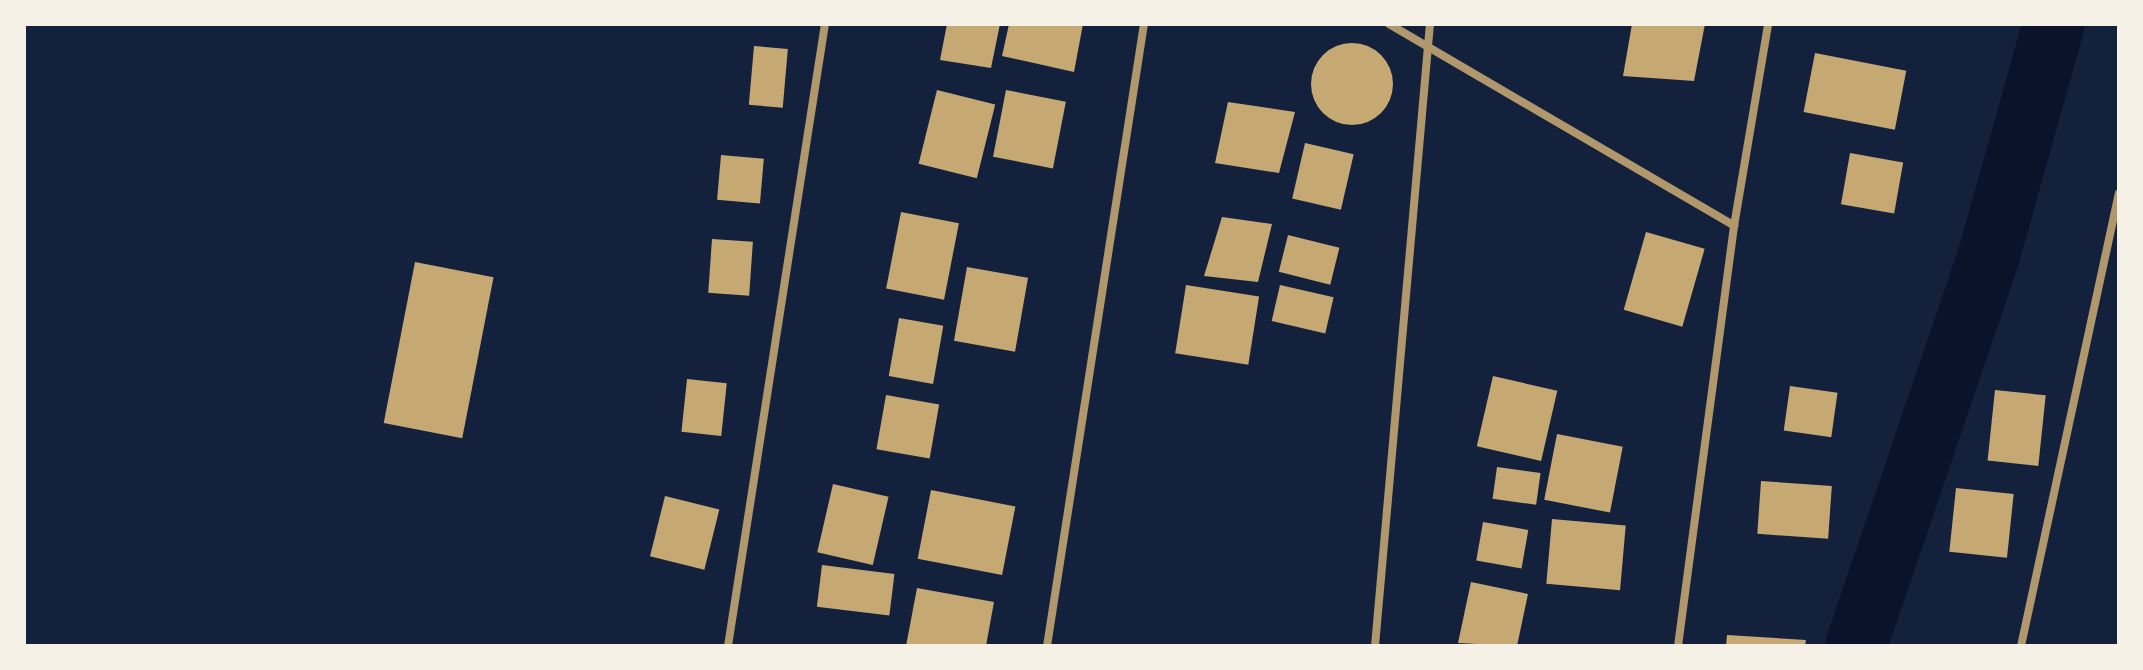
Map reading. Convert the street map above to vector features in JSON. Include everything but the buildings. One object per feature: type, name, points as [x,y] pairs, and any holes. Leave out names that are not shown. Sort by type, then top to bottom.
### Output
[{"type":"street","points":[[728,646],[825,24]]},
{"type":"street","points":[[1047,646],[1144,24]]},
{"type":"street","points":[[1389,24],[1426,49],[1734,226]]},
{"type":"street","points":[[1375,646],[1430,24]]},
{"type":"street","points":[[1678,646],[1734,226],[1768,24]]},
{"type":"street","points":[[2021,646],[2119,193]]},
{"type":"waterway","points":[[1856,646],[1989,255],[2054,24]]}]
